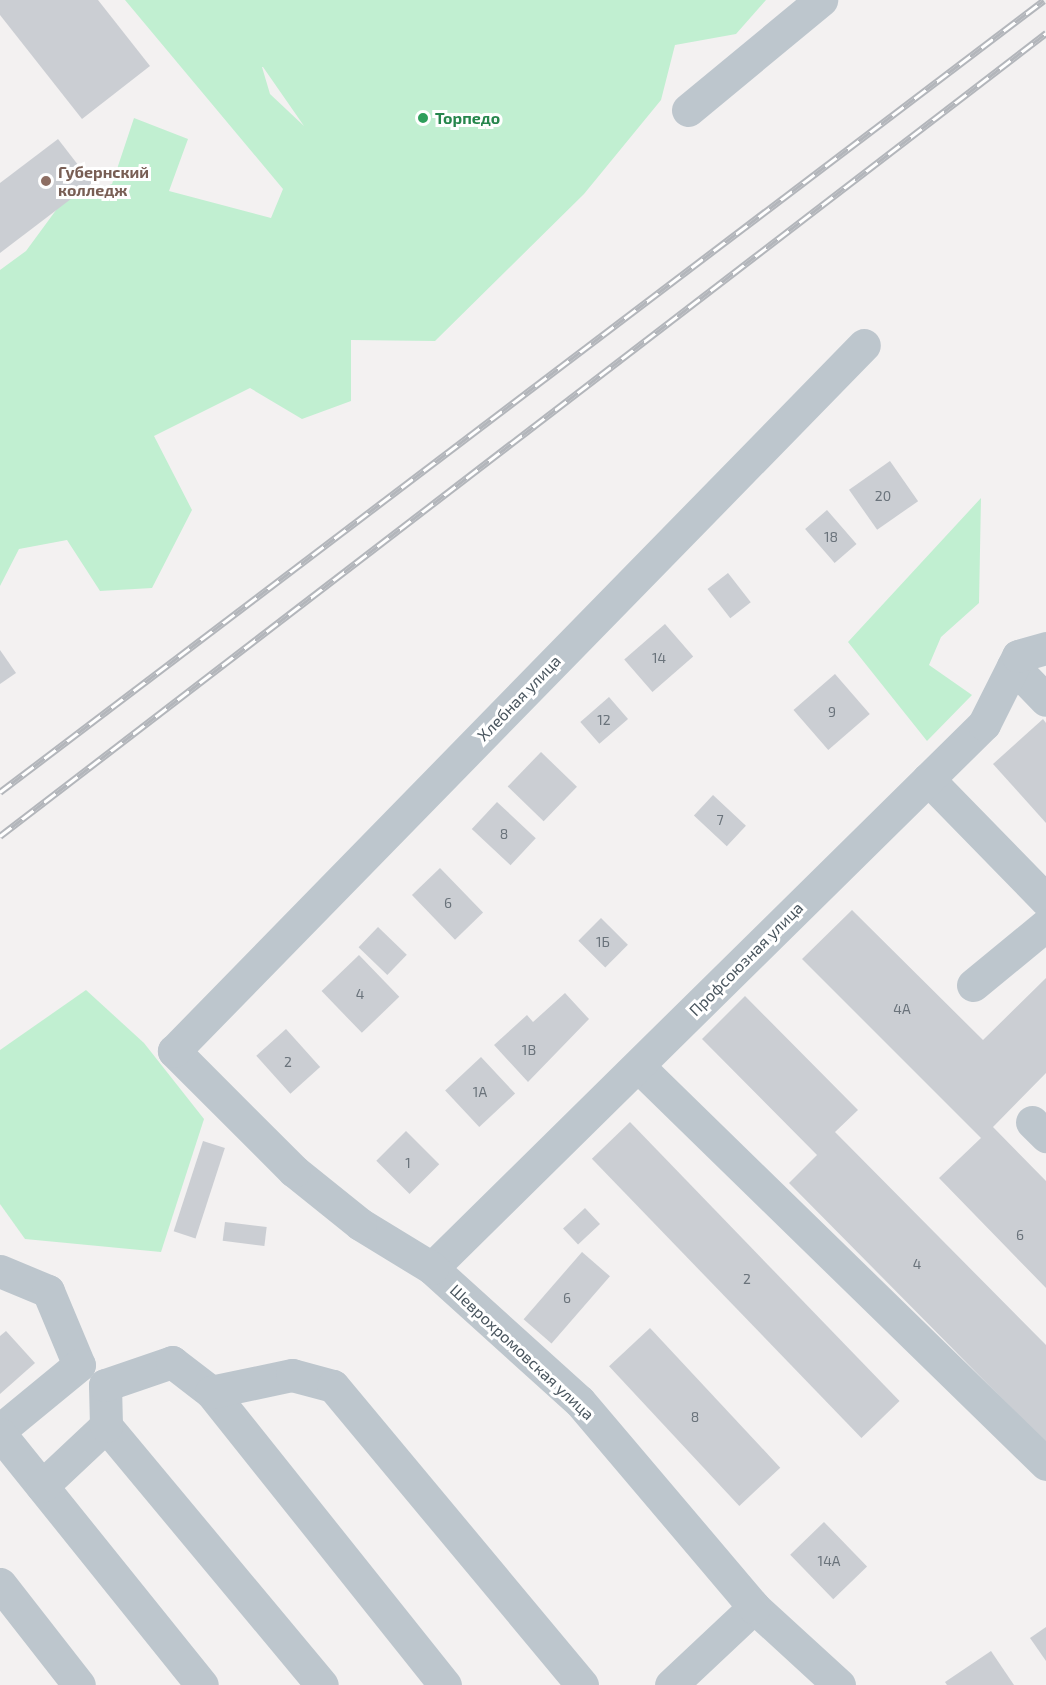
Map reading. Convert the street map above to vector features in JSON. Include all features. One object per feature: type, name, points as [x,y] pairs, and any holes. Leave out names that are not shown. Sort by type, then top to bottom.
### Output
[{"type":"street","points":[[688,110],[821,0]]},
{"type":"street","name":"Хлебная улица","points":[[174,1051],[864,345]]},
{"type":"street","points":[[1046,648],[1018,656],[1013,666],[1046,700]]},
{"type":"street","name":"Профсоюзная улица","points":[[432,1268],[984,724],[1013,666]]},
{"type":"street","points":[[928,779],[1046,900]]},
{"type":"street","points":[[974,986],[1046,925]]},
{"type":"street","name":"Шеврохромовская улица","points":[[174,1051],[294,1171],[360,1224],[432,1268],[579,1401],[754,1607],[839,1685]]},
{"type":"street","points":[[638,1066],[1046,1464]]},
{"type":"street","points":[[0,1271],[48,1291],[79,1365],[0,1432],[202,1685]]},
{"type":"street","points":[[322,1685],[106,1426],[105,1385],[172,1362],[210,1392],[445,1685]]},
{"type":"street","points":[[210,1392],[292,1376],[333,1386],[582,1685]]},
{"type":"street","points":[[42,1486],[106,1426]]},
{"type":"street","points":[[0,1584],[79,1685]]},
{"type":"street","points":[[671,1685],[754,1607]]},
{"type":"green space","points":[[125,0],[766,0],[736,34],[675,45],[661,100],[584,194],[435,341],[351,340],[351,401],[302,419],[250,388],[154,436],[192,510],[152,588],[100,591],[67,540],[19,549],[0,586],[0,270],[26,251],[62,202],[112,184],[134,118],[188,139],[169,191],[271,218],[283,189]],"holes":[[[263,67],[304,126],[270,94]]]},
{"type":"green space","points":[[981,498],[979,603],[941,637],[929,665],[972,695],[927,741],[848,642]]},
{"type":"green space","points":[[86,990],[144,1043],[204,1119],[161,1252],[25,1239],[0,1204],[0,1050]]},
{"type":"building","points":[[0,0],[98,0],[150,66],[82,119],[0,15]]},
{"type":"building","points":[[58,139],[92,183],[0,253],[0,183]]},
{"type":"building","points":[[890,461],[918,501],[877,530],[849,490]]},
{"type":"building","points":[[827,510],[857,544],[835,563],[805,529]]},
{"type":"building","points":[[728,573],[751,602],[730,618],[708,589]]},
{"type":"building","points":[[665,624],[693,656],[652,692],[624,659]]},
{"type":"building","points":[[0,650],[16,673],[0,684]]},
{"type":"building","points":[[835,674],[870,714],[828,750],[793,710]]},
{"type":"building","points":[[609,697],[628,719],[599,744],[580,722]]},
{"type":"building","points":[[1043,719],[1046,723],[1046,823],[993,764]]},
{"type":"building","points":[[541,752],[577,787],[544,821],[508,787]]},
{"type":"building","points":[[713,795],[746,826],[727,846],[694,815]]},
{"type":"building","points":[[497,802],[536,838],[511,865],[472,829]]},
{"type":"building","points":[[440,868],[483,913],[455,940],[412,895]]},
{"type":"building","points":[[852,910],[983,1040],[1046,978],[1046,1073],[993,1127],[1046,1181],[1046,1288],[939,1178],[981,1138],[802,959]]},
{"type":"building","points":[[601,918],[628,945],[605,967],[578,941]]},
{"type":"building","points":[[378,927],[407,955],[387,975],[359,947]]},
{"type":"building","points":[[359,955],[399,997],[362,1033],[322,991]]},
{"type":"building","points":[[565,993],[589,1019],[528,1082],[494,1045],[527,1015],[533,1022]]},
{"type":"building","points":[[745,996],[858,1110],[835,1132],[1046,1345],[1046,1443],[789,1183],[817,1155],[702,1039]]},
{"type":"building","points":[[286,1029],[320,1067],[290,1094],[256,1056]]},
{"type":"building","points":[[481,1057],[515,1094],[479,1127],[445,1090]]},
{"type":"building","points":[[630,1122],[900,1401],[861,1438],[592,1159]]},
{"type":"building","points":[[406,1131],[439,1164],[410,1194],[376,1161]]},
{"type":"building","points":[[203,1141],[225,1148],[196,1238],[174,1231]]},
{"type":"building","points":[[585,1208],[600,1224],[578,1245],[563,1228]]},
{"type":"building","points":[[225,1222],[267,1227],[264,1246],[223,1241]]},
{"type":"building","points":[[582,1252],[610,1276],[552,1343],[524,1319]]},
{"type":"building","points":[[650,1328],[780,1468],[739,1506],[609,1366]]},
{"type":"building","points":[[6,1331],[35,1363],[0,1394],[0,1336]]},
{"type":"building","points":[[824,1522],[867,1567],[833,1599],[790,1555]]},
{"type":"building","points":[[1046,1627],[1046,1661],[1030,1638]]},
{"type":"building","points":[[991,1651],[1014,1685],[947,1685],[945,1682]]},
{"type":"railway","points":[[0,792],[1044,0]]},
{"type":"railway","points":[[0,836],[1046,33]]},
{"type":"place","name":"Торпедо","points":[[423,118]]},
{"type":"place","name":"Губернский колледж","points":[[46,181]]}]
